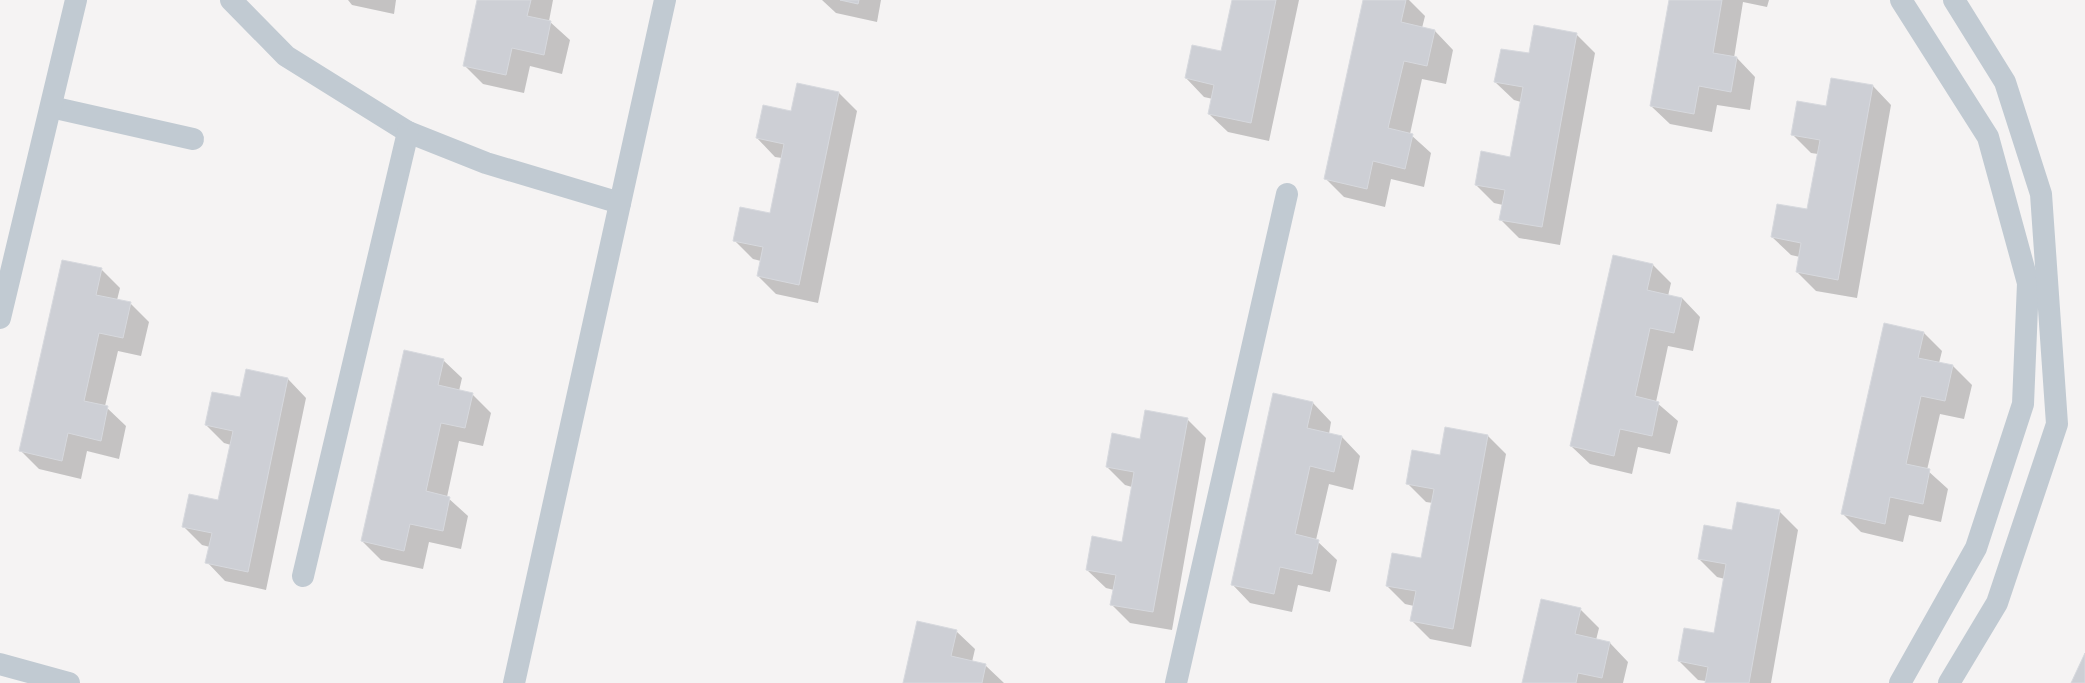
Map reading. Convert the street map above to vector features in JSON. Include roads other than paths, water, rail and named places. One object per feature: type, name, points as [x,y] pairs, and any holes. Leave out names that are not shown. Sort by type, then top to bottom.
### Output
[{"type":"street","points":[[0,318],[76,0]]},
{"type":"street","points":[[231,0],[286,56],[408,132],[486,163],[620,203]]},
{"type":"street","points":[[514,683],[665,0]]},
{"type":"street","points":[[1900,683],[1976,548],[2021,412],[2023,404],[2028,283],[1988,138],[1901,0]]},
{"type":"street","points":[[1949,683],[1997,603],[2057,424],[2041,194],[2005,82],[1954,0]]},
{"type":"street","points":[[51,107],[194,139]]},
{"type":"street","points":[[303,576],[408,132]]},
{"type":"street","points":[[1176,683],[1287,194]]},
{"type":"street","points":[[0,664],[69,683]]}]
